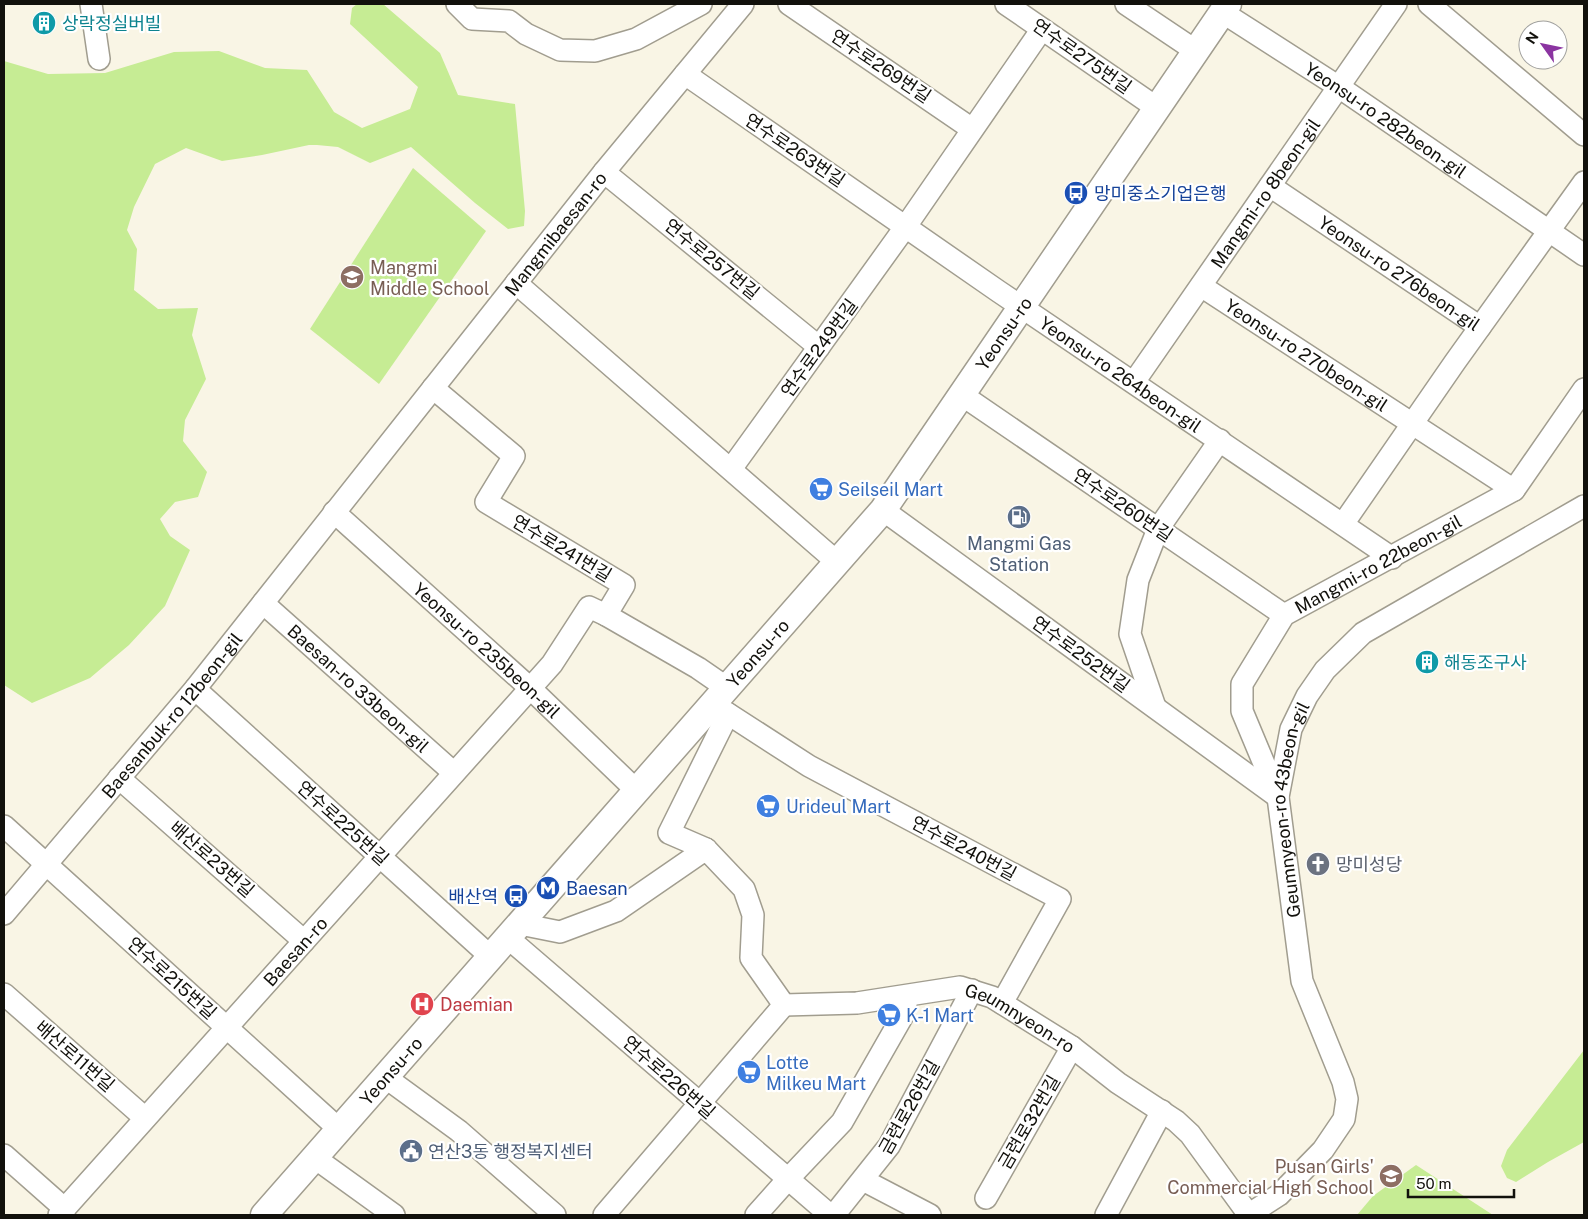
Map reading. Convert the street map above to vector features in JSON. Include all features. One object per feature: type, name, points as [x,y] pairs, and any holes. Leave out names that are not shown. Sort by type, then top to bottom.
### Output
[{"type":"main road","name":"Yeonsu-ro","points":[[264,1215],[637,791],[723,702],[837,562],[883,510],[1225,8]]},
{"type":"street","points":[[91,4],[99,59]]},
{"type":"street","points":[[457,4],[472,19],[509,21],[526,34],[560,50],[595,51],[636,39],[701,4]]},
{"type":"street","name":"Mangmibaesan-ro","points":[[334,512],[604,172],[743,4]]},
{"type":"street","name":"연수로269번길","points":[[789,4],[972,129]]},
{"type":"street","name":"연수로275번길","points":[[1006,4],[1157,108]]},
{"type":"street","points":[[1126,4],[1196,51]]},
{"type":"street","name":"Mangmi-ro 8beon-gil","points":[[1134,382],[1396,4]]},
{"type":"street","points":[[1429,4],[1584,135]]},
{"type":"street","name":"Yeonsu-ro 282beon-gil","points":[[1225,8],[1584,254]]},
{"type":"street","points":[[906,226],[1042,29]]},
{"type":"street","name":"연수로263번길","points":[[685,74],[1022,306]]},
{"type":"street","name":"연수로257번길","points":[[604,172],[819,347]]},
{"type":"street","points":[[1480,327],[1584,182]]},
{"type":"street","name":"Yeonsu-ro 276beon-gil","points":[[1270,186],[1480,327],[1412,423]]},
{"type":"street","name":"연수로249번길","points":[[731,469],[906,226]]},
{"type":"street","points":[[516,282],[837,562]]},
{"type":"street","name":"Yeonsu-ro 270beon-gil","points":[[1201,286],[1514,490]]},
{"type":"street","name":"Yeonsu-ro 264beon-gil","points":[[1022,306],[1392,558]]},
{"type":"street","name":"연수로241번길","points":[[433,388],[514,456],[486,502],[624,585],[606,615]]},
{"type":"street","name":"연수로260번길","points":[[962,394],[1284,615]]},
{"type":"street","name":"Mangmi-ro 22beon-gil","points":[[1278,797],[1242,711],[1242,684],[1284,615],[1514,490],[1582,397]]},
{"type":"street","points":[[1343,524],[1412,423]]},
{"type":"street","name":"Yeonsu-ro 264beon-gil","points":[[1155,708],[1130,634],[1138,580],[1158,529],[1220,440]]},
{"type":"street","name":"Geumnyeon-ro 43beon-gil","points":[[1249,1215],[1280,1195],[1323,1150],[1344,1119],[1347,1099],[1343,1082],[1302,981],[1278,797],[1291,729],[1307,696],[1334,660],[1363,634],[1584,506]]},
{"type":"street","name":"연수로252번길","points":[[883,510],[1278,797]]},
{"type":"street","name":"Baesanbuk-ro 12beon-gil","points":[[4,914],[195,689],[334,512]]},
{"type":"street","name":"Yeonsu-ro 235beon-gil","points":[[334,512],[530,688],[637,791]]},
{"type":"street","name":"Baesan-ro 33beon-gil","points":[[263,603],[454,773]]},
{"type":"street","name":"Baesan-ro","points":[[62,1212],[552,664],[589,607],[606,615]]},
{"type":"street","points":[[604,1215],[784,1005],[751,958],[753,915],[744,889],[706,849],[669,833],[723,702],[698,668],[606,615]]},
{"type":"street","name":"연수로225번길","points":[[195,689],[380,856],[506,940]]},
{"type":"street","name":"연수로240번길","points":[[723,702],[809,766],[1060,899],[1002,1003]]},
{"type":"street","name":"배산로23번길","points":[[119,778],[304,941]]},
{"type":"street","name":"연수로215번길","points":[[4,826],[340,1130]]},
{"type":"street","points":[[506,940],[560,932],[616,911],[706,849]]},
{"type":"street","name":"연수로226번길","points":[[506,940],[830,1215]]},
{"type":"street","name":"Geumnyeon-ro","points":[[784,1005],[856,1003],[960,987],[992,997],[1072,1047],[1118,1083],[1176,1121],[1190,1134],[1249,1215]]},
{"type":"street","name":"금련로26번길","points":[[834,1215],[864,1180],[889,1146],[972,990]]},
{"type":"street","name":"배산로11번길","points":[[4,994],[146,1118]]},
{"type":"street","points":[[756,1215],[842,1122],[902,1017],[908,996]]},
{"type":"street","name":"금련로32번길","points":[[986,1198],[1072,1047]]},
{"type":"street","points":[[386,1077],[459,1131],[555,1215]]},
{"type":"street","points":[[1106,1215],[1162,1111]]},
{"type":"street","points":[[4,1155],[62,1212]]},
{"type":"street","points":[[315,1158],[394,1215]]},
{"type":"street","points":[[864,1180],[930,1215]]},
{"type":"green space","points":[[357,4],[383,4],[440,53],[458,95],[515,104],[525,211],[524,226],[508,229],[411,147],[370,163],[338,147],[317,145],[222,161],[186,148],[155,164],[134,207],[127,230],[137,249],[134,290],[158,309],[198,308],[192,335],[206,379],[185,420],[183,441],[207,472],[198,497],[175,502],[160,519],[170,536],[190,550],[165,606],[129,645],[90,678],[32,703],[4,685],[4,61],[48,74],[105,73],[174,52],[219,51],[265,68],[307,70],[334,112],[362,128],[410,109],[418,87],[350,24],[352,8]]},
{"type":"green space","points":[[413,168],[486,231],[379,384],[310,329]]},
{"type":"green space","points":[[1584,1050],[1584,1142],[1516,1182],[1507,1178],[1501,1166],[1507,1150]]},
{"type":"green space","points":[[1416,1165],[1493,1215],[1357,1215],[1373,1196]]},
{"type":"place","name":"상락정실버빌","points":[[44,23]]},
{"type":"place","name":"망미중소기업은행","points":[[1076,193]]},
{"type":"place","name":"Mangmi Middle School","points":[[352,277]]},
{"type":"place","name":"Seilseil Mart","points":[[821,489]]},
{"type":"place","name":"Mangmi Gas Station","points":[[1019,517]]},
{"type":"place","name":"해동조구사","points":[[1427,662]]},
{"type":"place","name":"Urideul Mart","points":[[768,806]]},
{"type":"place","name":"망미성당","points":[[1318,864]]},
{"type":"place","name":"Baesan","points":[[548,888]]},
{"type":"place","name":"배산역","points":[[516,896]]},
{"type":"place","name":"Daemian","points":[[422,1004]]},
{"type":"place","name":"K-1 Mart","points":[[889,1015]]},
{"type":"place","name":"Lotte Milkeu Mart","points":[[749,1072]]},
{"type":"place","name":"연산3동 행정복지센터","points":[[411,1151]]},
{"type":"place","name":"Pusan Girls' Commercial High School","points":[[1391,1176]]}]
